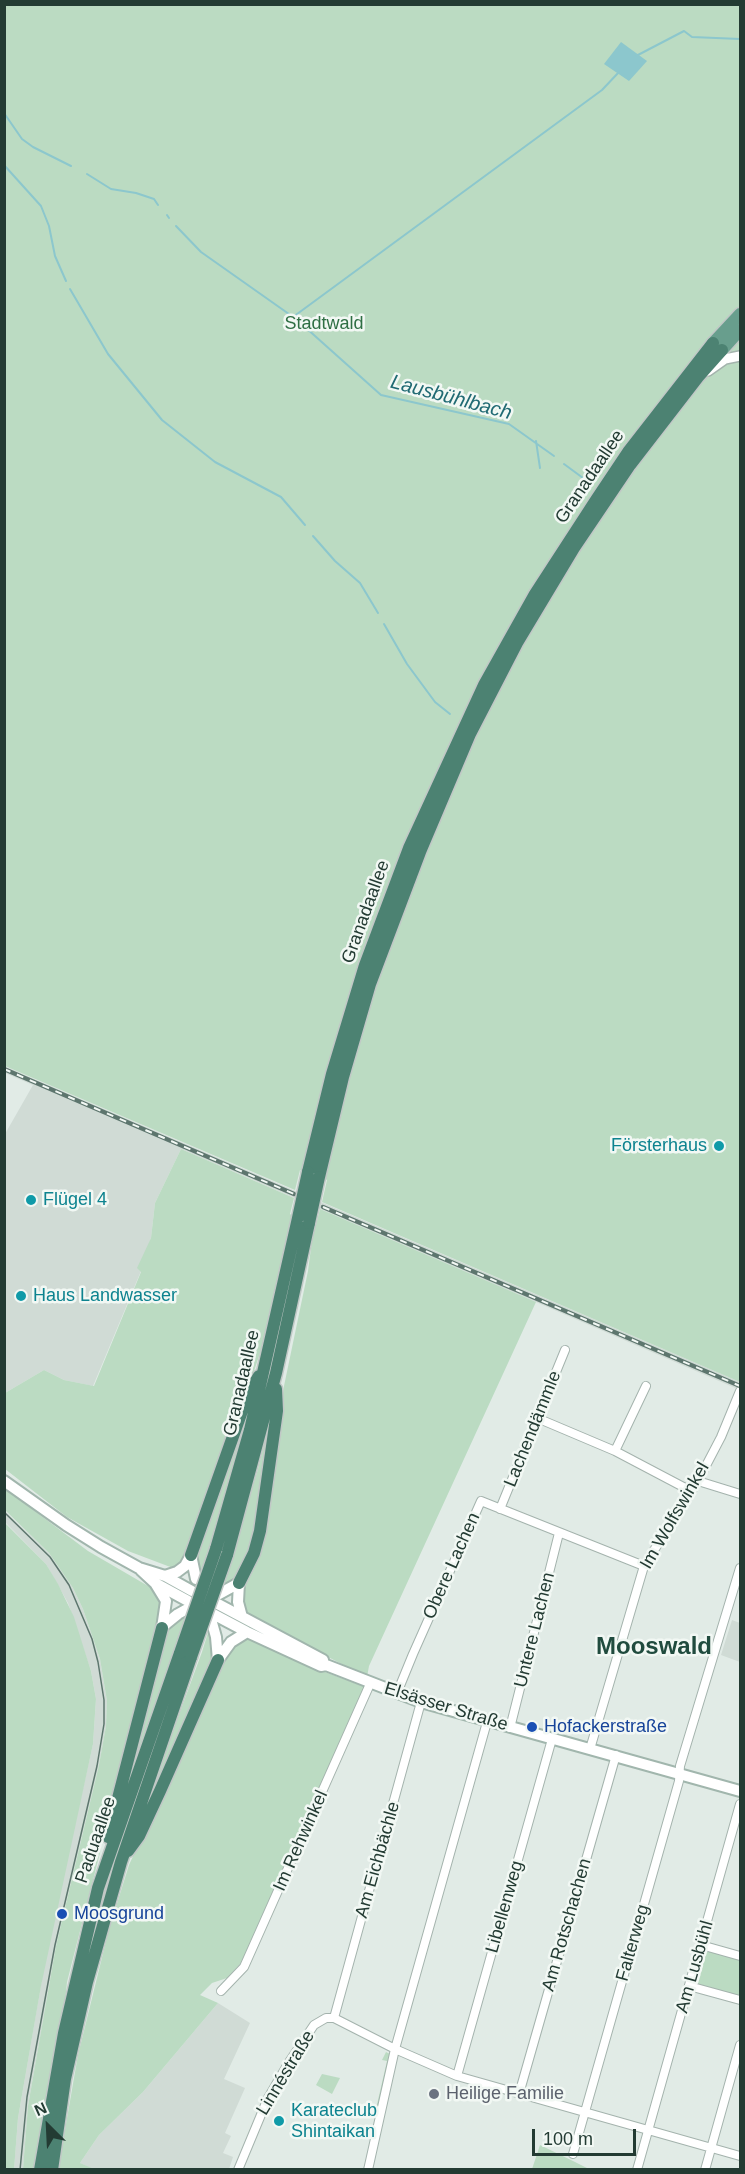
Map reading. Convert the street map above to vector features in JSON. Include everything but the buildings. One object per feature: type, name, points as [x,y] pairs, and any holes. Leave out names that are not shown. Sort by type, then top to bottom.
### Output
[{"type":"highway","name":"Granadaallee","points":[[222,1552],[247,1440],[314,1174],[370,984],[420,852],[470,735],[517,643],[574,548],[630,465],[701,373],[717,346]]},
{"type":"highway","name":"Granadaallee","points":[[314,1174],[332,1074],[365,965],[409,848],[484,686],[535,594],[628,452],[717,346]]},
{"type":"highway","name":"Granadaallee","points":[[206,1606],[276,1373],[303,1220]]},
{"type":"highway","points":[[191,1555],[248,1394],[266,1364]]},
{"type":"highway","points":[[239,1583],[254,1553],[260,1531],[277,1411],[276,1373]]},
{"type":"highway","name":"Paduaallee","points":[[40,2169],[64,2032],[98,1888],[185,1655],[206,1606]]},
{"type":"highway","points":[[98,1888],[105,1849],[162,1628]]},
{"type":"highway","name":"Paduaallee","points":[[52,2169],[66,2079],[87,1983],[121,1862],[185,1655]]},
{"type":"highway","points":[[121,1862],[139,1836],[218,1660]]},
{"type":"main road","name":"Granadaallee","points":[[717,346],[736,333],[741,314]]},
{"type":"main road","name":"Elsässer Straße","points":[[4,1481],[66,1526],[139,1568],[165,1576],[246,1632],[321,1666],[326,1665],[370,1684],[487,1722],[616,1755],[741,1791]]},
{"type":"main road","points":[[165,1576],[185,1566],[191,1555]]},
{"type":"main road","points":[[191,1555],[196,1579]]},
{"type":"main road","name":"Elsässer Straße","points":[[139,1568],[155,1583],[206,1606],[242,1617],[314,1654],[326,1665]]},
{"type":"main road","points":[[155,1583],[166,1601],[162,1628]]},
{"type":"main road","points":[[162,1628],[206,1606],[239,1583]]},
{"type":"main road","points":[[239,1583],[237,1602],[242,1617]]},
{"type":"main road","points":[[206,1606],[216,1637],[218,1660]]},
{"type":"main road","points":[[218,1660],[231,1642],[246,1632]]},
{"type":"street","points":[[701,373],[710,370],[725,359],[741,356]]},
{"type":"street","name":"Lachendämmle","points":[[500,1509],[565,1350]]},
{"type":"street","points":[[615,1451],[646,1386]]},
{"type":"street","name":"Im Wolfswinkel","points":[[590,1749],[644,1566],[698,1481],[741,1391]]},
{"type":"street","points":[[537,1418],[615,1451],[691,1491]]},
{"type":"street","points":[[698,1481],[741,1494]]},
{"type":"street","name":"Obere Lachen","points":[[397,1693],[481,1501],[644,1566]]},
{"type":"street","name":"Untere Lachen","points":[[510,1728],[559,1533]]},
{"type":"street","name":"Falterweg","points":[[573,2154],[726,1612],[741,1568]]},
{"type":"street","name":"Im Rehwinkel","points":[[221,1991],[244,1968],[370,1684]]},
{"type":"street","name":"Am Eichbächle","points":[[333,2018],[421,1702]]},
{"type":"street","points":[[368,2169],[395,2049],[487,1722]]},
{"type":"street","name":"Libellenweg","points":[[457,2076],[552,1739]]},
{"type":"street","name":"Am Rotschachen","points":[[519,2094],[616,1755]]},
{"type":"street","name":"Am Lusbühl","points":[[637,2169],[741,1804]]},
{"type":"street","points":[[701,1945],[741,1956]]},
{"type":"street","points":[[689,1986],[741,2000]]},
{"type":"street","name":"Linnéstraße","points":[[238,2169],[268,2098],[314,2025],[326,2018],[333,2018],[395,2049],[457,2076],[741,2156]]},
{"type":"street","points":[[705,2169],[741,2045]]},
{"type":"shaded area","points":[[4,1066],[740,1382],[740,1390],[181,1149],[155,1203],[151,1238],[141,1271],[93,1386],[64,1380],[44,1370],[5,1393],[5,1134],[33,1085],[5,1073]]},
{"type":"shaded area","points":[[4,1510],[49,1553],[73,1588],[83,1609],[100,1659],[107,1701],[106,1726],[99,1765],[56,1946],[28,2106],[23,2170],[14,2169],[18,2118],[48,1944],[93,1744],[96,1699],[91,1671],[68,1603],[46,1564],[5,1522]]},
{"type":"shaded area","points":[[732,1620],[740,1623],[740,1662],[721,1655]]},
{"type":"shaded area","points":[[218,2003],[250,2023],[224,2079],[245,2088],[225,2133],[231,2136],[223,2153],[233,2157],[229,2169],[94,2170],[80,2163],[99,2135],[143,2092]]},
{"type":"green space","name":"Stadtwald","points":[[5,5],[740,5],[740,1382],[322,1202],[327,1180],[319,1176],[300,1170],[295,1190],[5,1066]]},
{"type":"green space","points":[[181,1149],[294,1198],[290,1214],[293,1216],[265,1338],[182,1565],[173,1568],[128,1551],[67,1517],[5,1469],[5,1393],[44,1370],[64,1380],[94,1386],[141,1272],[137,1268],[151,1238],[155,1203]]},
{"type":"green space","points":[[320,1209],[536,1302],[369,1666],[367,1677],[256,1620],[243,1609],[243,1585],[265,1525],[284,1386],[308,1271],[314,1225],[316,1225]]},
{"type":"green space","points":[[255,1391],[210,1547],[200,1575],[196,1557]]},
{"type":"green space","points":[[271,1416],[253,1544],[235,1581],[222,1588],[258,1469]]},
{"type":"green space","points":[[4,1488],[88,1551],[155,1590],[163,1606],[67,1982],[64,2012],[44,2107],[36,2170],[23,2169],[28,2106],[56,1946],[99,1765],[106,1726],[107,1701],[100,1659],[83,1609],[73,1588],[49,1553],[5,1510]]},
{"type":"green space","points":[[4,1522],[46,1564],[58,1584],[74,1617],[91,1671],[96,1699],[93,1744],[41,1986],[18,2118],[14,2170],[4,2169]]},
{"type":"green space","points":[[188,1613],[121,1807],[161,1645],[169,1626]]},
{"type":"green space","points":[[210,1626],[214,1656],[138,1826],[202,1652]]},
{"type":"green space","points":[[247,1637],[301,1663],[365,1687],[242,1962],[227,1978],[212,1983],[200,1995],[218,2003],[143,2092],[99,2135],[80,2163],[94,2169],[58,2170],[78,2055],[109,1929],[129,1865],[222,1660],[232,1643]]},
{"type":"green space","points":[[703,1948],[740,1959],[740,1998],[692,1985]]},
{"type":"green space","points":[[386,2052],[390,2054],[377,2116],[373,2118],[370,2113],[375,2113],[387,2061],[382,2060]]},
{"type":"green space","points":[[322,2074],[340,2078],[332,2094],[316,2085]]},
{"type":"green space","points":[[540,2145],[575,2162],[589,2169],[532,2169]]},
{"type":"water","points":[[621,42],[647,61],[629,81],[604,64]]},
{"type":"waterway","points":[[636,56],[684,31],[692,37],[740,39]]},
{"type":"waterway","points":[[293,317],[602,90],[619,72]]},
{"type":"waterway","name":"Lausbühlbach","points":[[4,113],[22,139],[71,166]]},
{"type":"waterway","points":[[4,165],[41,206],[49,226],[55,256],[66,281]]},
{"type":"waterway","name":"Lausbühlbach","points":[[87,174],[111,189],[154,199],[158,205]]},
{"type":"waterway","name":"Lausbühlbach","points":[[176,226],[201,252],[296,319],[381,395],[509,424],[554,456]]},
{"type":"waterway","points":[[70,289],[108,354],[162,420],[215,462],[281,497],[305,525]]},
{"type":"waterway","points":[[536,441],[540,468]]},
{"type":"waterway","name":"Lausbühlbach","points":[[564,464],[583,478]]},
{"type":"waterway","points":[[313,536],[335,561],[360,583],[378,613]]},
{"type":"waterway","points":[[384,624],[407,664],[435,702],[450,714]]},
{"type":"tram line","points":[[4,1512],[50,1557],[69,1585],[92,1639],[104,1700],[104,1724],[97,1766],[55,1945],[27,2097],[20,2170]]},
{"type":"railway","points":[[4,1069],[294,1194]]},
{"type":"railway","points":[[323,1207],[740,1386]]},
{"type":"place","name":"Försterhaus","points":[[719,1146]]},
{"type":"place","name":"Flügel 4","points":[[31,1200]]},
{"type":"place","name":"Haus Landwasser","points":[[21,1296]]},
{"type":"place","name":"Hofackerstraße","points":[[532,1727]]},
{"type":"place","name":"Moosgrund","points":[[62,1914]]},
{"type":"place","name":"Heilige Familie","points":[[434,2094]]},
{"type":"place","name":"Karateclub Shintaikan","points":[[279,2121]]},
{"type":"district","name":"Mooswald","points":[[654,1647]]}]
